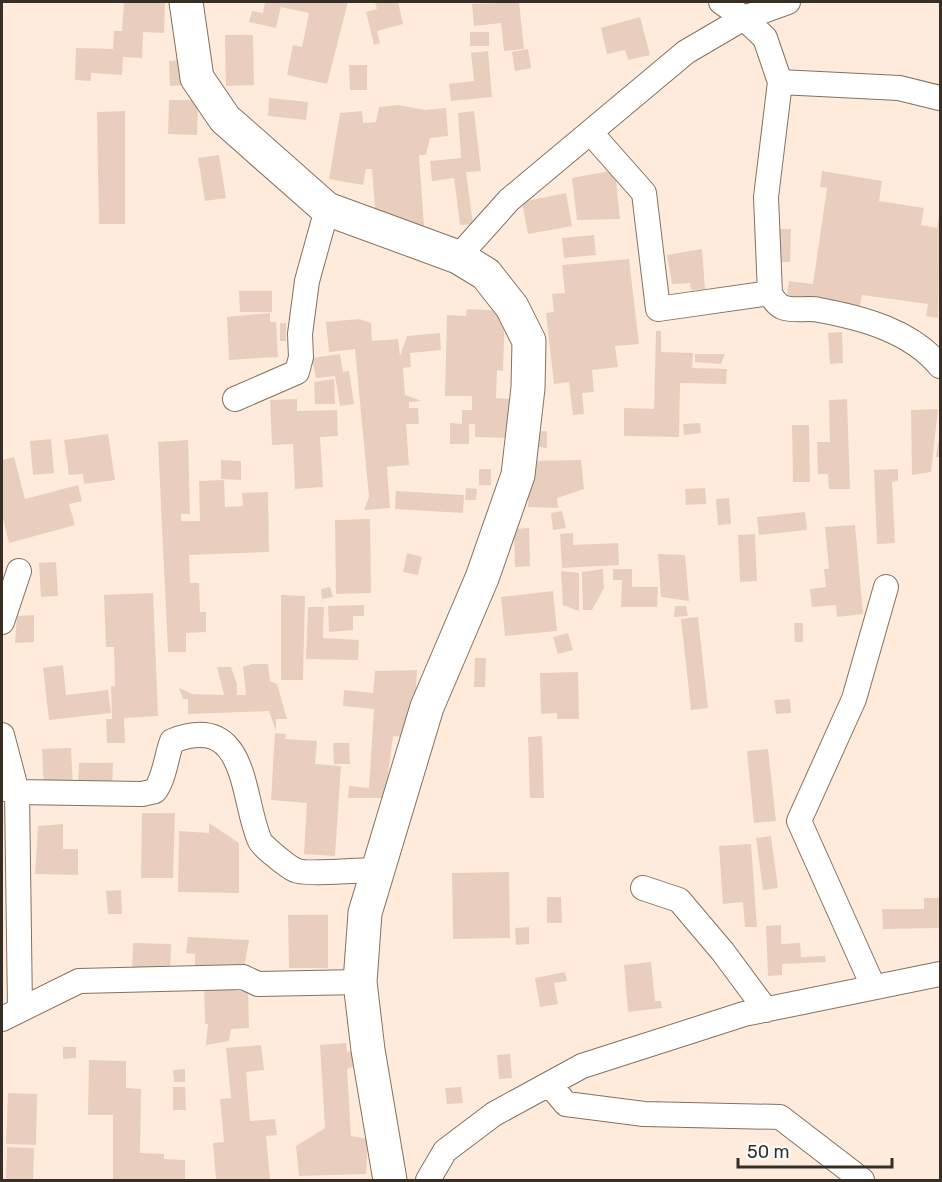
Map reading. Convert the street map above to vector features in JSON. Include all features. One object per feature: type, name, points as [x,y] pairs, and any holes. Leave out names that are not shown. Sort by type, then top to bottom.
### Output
[{"type":"street","points":[[186,2],[197,78],[225,119],[327,209],[458,257],[486,274],[512,307],[529,340],[528,388],[519,475],[482,578],[427,707],[365,912],[360,982],[368,1050],[390,1180]]},
{"type":"street","points":[[721,2],[744,18],[765,38],[780,82],[766,197],[770,293],[776,303],[784,308],[818,309],[886,327],[930,354],[940,366]]},
{"type":"street","points":[[458,257],[508,200],[591,133],[686,51],[744,18],[788,2]]},
{"type":"street","points":[[780,82],[899,88],[940,98]]},
{"type":"street","points":[[591,133],[644,193],[658,309],[770,293]]},
{"type":"street","points":[[235,399],[297,372],[302,357],[300,334],[307,281],[327,209]]},
{"type":"street","points":[[2,622],[19,571]]},
{"type":"street","points":[[873,986],[799,821],[854,699],[886,587]]},
{"type":"street","points":[[9,790],[142,794],[155,791],[162,781],[163,764],[172,741],[190,734],[217,738],[240,763],[260,843],[296,871],[377,870]]},
{"type":"street","points":[[2,735],[9,790],[11,1015],[79,981],[243,977],[258,984],[360,982]]},
{"type":"street","points":[[643,888],[679,900],[723,952],[766,1010]]},
{"type":"street","points":[[428,1180],[445,1151],[494,1114],[582,1066],[766,1010],[873,986],[940,974]]},
{"type":"street","points":[[549,1084],[566,1104],[644,1114],[780,1117],[862,1180]]},
{"type":"building","points":[[124,2],[165,2],[164,33],[143,32],[142,58],[123,57],[122,75],[91,73],[91,81],[75,80],[76,48],[113,49],[114,31],[122,31]]},
{"type":"building","points":[[265,2],[348,2],[327,84],[287,75],[293,45],[302,47],[309,13],[281,7],[276,28],[249,22],[252,11],[263,13]]},
{"type":"building","points":[[375,2],[398,2],[403,24],[377,31],[380,43],[374,45],[366,12],[377,9]]},
{"type":"building","points":[[519,2],[524,49],[504,51],[501,23],[474,26],[472,4]]},
{"type":"building","points":[[640,17],[650,55],[628,60],[625,50],[607,54],[601,28]]},
{"type":"building","points":[[470,32],[489,32],[489,46],[470,46]]},
{"type":"building","points":[[225,35],[253,35],[254,85],[226,86]]},
{"type":"building","points":[[528,49],[531,68],[515,71],[512,52]]},
{"type":"building","points":[[488,51],[492,97],[451,101],[449,84],[474,81],[471,53]]},
{"type":"building","points":[[184,60],[185,85],[170,86],[169,61]]},
{"type":"building","points":[[349,65],[367,65],[367,90],[350,90]]},
{"type":"building","points":[[269,98],[308,102],[306,120],[268,116]]},
{"type":"building","points":[[169,100],[198,100],[197,135],[168,134]]},
{"type":"building","points":[[398,105],[425,110],[446,108],[448,136],[430,138],[426,155],[419,155],[424,226],[382,225],[361,210],[375,208],[372,169],[366,169],[363,185],[329,179],[340,113],[362,111],[363,123],[376,122],[379,107]]},
{"type":"building","points":[[125,111],[125,224],[99,224],[97,112]]},
{"type":"building","points":[[474,111],[481,171],[466,172],[473,224],[460,225],[454,178],[432,181],[430,161],[461,158],[458,113]]},
{"type":"building","points":[[219,155],[226,198],[205,201],[198,158]]},
{"type":"building","points":[[615,170],[620,219],[577,220],[572,178]]},
{"type":"building","points":[[822,171],[882,181],[879,201],[924,208],[921,225],[937,228],[940,211],[938,318],[926,316],[928,304],[862,295],[859,312],[786,301],[789,281],[813,284],[827,188],[820,187]]},
{"type":"building","points":[[566,193],[572,226],[528,234],[522,202]]},
{"type":"building","points":[[774,229],[791,229],[790,262],[773,262]]},
{"type":"building","points":[[594,235],[596,255],[564,258],[562,238]]},
{"type":"building","points":[[702,249],[705,289],[691,290],[690,283],[672,284],[667,255]]},
{"type":"building","points":[[629,259],[639,344],[615,346],[618,367],[592,370],[594,392],[582,393],[584,414],[573,415],[569,382],[554,384],[546,313],[554,312],[552,294],[565,293],[562,265]]},
{"type":"building","points":[[239,291],[272,291],[272,312],[240,312]]},
{"type":"building","points":[[467,309],[505,311],[503,371],[497,370],[496,398],[511,399],[510,438],[475,437],[475,424],[469,424],[469,444],[450,444],[450,423],[462,424],[462,410],[472,410],[472,396],[445,396],[447,315],[466,316]]},
{"type":"building","points":[[270,313],[270,322],[276,322],[278,357],[229,360],[227,317]]},
{"type":"building","points":[[359,319],[371,323],[372,341],[398,339],[400,356],[407,336],[440,333],[441,350],[410,353],[411,367],[403,368],[405,395],[422,401],[409,402],[409,408],[418,408],[419,424],[406,424],[409,465],[387,467],[390,508],[364,510],[369,497],[355,349],[329,352],[326,322]]},
{"type":"building","points":[[280,323],[286,323],[286,341],[280,341]]},
{"type":"building","points":[[656,331],[661,331],[661,352],[693,353],[692,368],[727,369],[726,384],[680,383],[679,437],[624,436],[624,408],[654,409]]},
{"type":"building","points":[[842,332],[843,363],[830,364],[828,333]]},
{"type":"building","points":[[340,354],[343,372],[349,371],[354,404],[340,406],[335,376],[316,378],[312,358]]},
{"type":"building","points":[[695,354],[725,354],[721,364],[695,362]]},
{"type":"building","points":[[334,379],[335,404],[315,404],[314,382]]},
{"type":"building","points":[[297,399],[297,411],[337,410],[338,436],[320,437],[323,487],[295,489],[293,444],[272,445],[270,400]]},
{"type":"building","points":[[847,399],[850,489],[829,489],[828,474],[818,474],[817,442],[830,442],[829,400]]},
{"type":"building","points":[[938,409],[931,472],[912,475],[911,410]]},
{"type":"building","points":[[700,423],[701,433],[684,435],[683,424]]},
{"type":"building","points":[[792,425],[809,425],[810,482],[793,482]]},
{"type":"building","points":[[547,431],[547,448],[530,446],[531,432]]},
{"type":"building","points":[[108,434],[115,480],[84,484],[83,474],[69,475],[64,440]]},
{"type":"building","points":[[51,439],[54,473],[33,475],[30,441]]},
{"type":"building","points":[[188,440],[190,514],[181,514],[181,521],[200,521],[199,481],[224,480],[225,507],[243,506],[242,493],[268,492],[269,552],[189,555],[190,583],[199,583],[200,612],[206,612],[206,632],[186,633],[186,652],[168,652],[158,442]]},
{"type":"building","points":[[938,442],[940,442],[940,457],[936,457]]},
{"type":"building","points":[[14,457],[25,499],[78,485],[82,501],[69,504],[75,525],[9,543],[2,514],[2,460]]},
{"type":"building","points":[[221,460],[241,461],[241,480],[221,479]]},
{"type":"building","points":[[581,460],[584,489],[557,498],[558,508],[528,507],[530,461]]},
{"type":"building","points":[[479,469],[491,469],[491,485],[479,485]]},
{"type":"building","points":[[898,469],[898,481],[892,482],[895,543],[877,544],[874,470]]},
{"type":"building","points":[[466,488],[477,489],[476,500],[465,500]]},
{"type":"building","points":[[705,488],[706,504],[686,505],[685,489]]},
{"type":"building","points":[[396,491],[464,495],[463,513],[395,509]]},
{"type":"building","points":[[729,498],[731,524],[718,525],[716,499]]},
{"type":"building","points":[[562,511],[566,528],[553,530],[551,513]]},
{"type":"building","points":[[805,512],[807,530],[759,535],[757,517]]},
{"type":"building","points":[[370,519],[371,593],[336,594],[335,520]]},
{"type":"building","points":[[855,525],[863,614],[837,617],[836,605],[812,607],[810,589],[826,587],[824,569],[829,569],[825,527]]},
{"type":"building","points":[[529,528],[530,566],[515,567],[514,529]]},
{"type":"building","points":[[573,533],[573,545],[618,543],[619,565],[562,568],[560,534]]},
{"type":"building","points":[[755,534],[757,581],[740,582],[738,535]]},
{"type":"building","points":[[407,553],[422,557],[418,575],[403,572]]},
{"type":"building","points":[[658,554],[685,555],[689,601],[661,597]]},
{"type":"building","points":[[56,562],[58,596],[41,597],[39,563]]},
{"type":"building","points":[[603,569],[604,588],[592,610],[583,610],[582,572]]},
{"type":"building","points":[[613,569],[632,569],[632,587],[658,587],[657,607],[621,607],[622,580],[613,580]]},
{"type":"building","points":[[561,571],[579,573],[579,611],[563,605]]},
{"type":"building","points":[[330,587],[333,597],[322,599],[321,589]]},
{"type":"building","points":[[553,591],[557,631],[505,636],[501,597]]},
{"type":"building","points":[[153,593],[158,716],[124,718],[125,743],[107,743],[106,719],[112,719],[111,686],[115,686],[114,647],[106,647],[104,595]]},
{"type":"building","points":[[281,595],[305,596],[303,680],[281,680]]},
{"type":"building","points":[[364,605],[364,616],[353,616],[353,630],[329,632],[328,606]]},
{"type":"building","points":[[675,606],[686,606],[688,616],[674,617]]},
{"type":"building","points":[[308,607],[324,607],[323,638],[359,640],[358,660],[306,659]]},
{"type":"building","points":[[34,615],[34,642],[15,643],[17,616]]},
{"type":"building","points":[[698,617],[708,708],[691,710],[681,619]]},
{"type":"building","points":[[794,623],[803,623],[803,642],[795,642]]},
{"type":"building","points":[[568,633],[573,650],[558,654],[553,637]]},
{"type":"building","points":[[475,658],[486,658],[485,687],[474,687]]},
{"type":"building","points":[[252,664],[268,664],[270,681],[277,684],[287,719],[276,719],[276,731],[269,711],[188,714],[188,699],[183,699],[179,688],[192,694],[224,695],[217,667],[231,667],[237,684],[237,695],[246,695],[243,667]]},
{"type":"building","points":[[63,665],[66,695],[108,690],[111,713],[49,720],[43,668]]},
{"type":"building","points":[[417,670],[413,738],[393,736],[385,798],[348,798],[349,786],[369,788],[374,709],[343,706],[344,690],[373,693],[375,671]]},
{"type":"building","points":[[578,672],[579,719],[557,719],[557,713],[541,714],[540,673]]},
{"type":"building","points":[[790,699],[791,713],[776,714],[774,700]]},
{"type":"building","points":[[275,733],[286,734],[285,739],[317,741],[315,764],[341,766],[335,856],[304,854],[307,803],[271,800]]},
{"type":"building","points":[[542,736],[544,798],[530,798],[528,737]]},
{"type":"building","points":[[333,743],[349,743],[350,764],[334,764]]},
{"type":"building","points":[[71,748],[73,789],[44,791],[42,749]]},
{"type":"building","points":[[768,749],[776,821],[754,823],[747,751]]},
{"type":"building","points":[[79,763],[113,763],[112,789],[78,788]]},
{"type":"building","points":[[142,813],[175,813],[173,878],[141,878]]},
{"type":"building","points":[[209,823],[239,843],[239,893],[178,892],[179,831],[209,833]]},
{"type":"building","points":[[63,824],[63,849],[78,849],[78,875],[35,874],[38,826]]},
{"type":"building","points":[[771,836],[778,888],[763,890],[756,838]]},
{"type":"building","points":[[751,844],[757,927],[745,927],[743,902],[723,904],[719,846]]},
{"type":"building","points":[[509,872],[510,938],[453,939],[452,873]]},
{"type":"building","points":[[121,890],[122,914],[108,914],[106,891]]},
{"type":"building","points":[[547,897],[561,897],[562,923],[547,923]]},
{"type":"building","points":[[924,898],[940,898],[940,928],[883,929],[882,909],[924,909]]},
{"type":"building","points":[[288,915],[328,915],[328,968],[289,968]]},
{"type":"building","points":[[781,925],[781,944],[800,943],[801,957],[825,956],[826,962],[782,964],[782,975],[768,976],[766,926]]},
{"type":"building","points":[[529,927],[529,944],[516,945],[515,928]]},
{"type":"building","points":[[188,937],[249,940],[244,969],[195,967],[195,954],[186,953]]},
{"type":"building","points":[[133,943],[171,944],[170,972],[132,971]]},
{"type":"building","points":[[651,962],[655,1001],[661,1001],[662,1008],[628,1012],[624,965]]},
{"type":"building","points":[[565,972],[567,981],[554,983],[558,1004],[540,1007],[535,978]]},
{"type":"building","points":[[204,984],[236,984],[236,991],[248,991],[249,1028],[231,1029],[229,1041],[206,1045],[208,1024],[205,1024]]},
{"type":"building","points":[[346,1043],[347,1052],[355,1050],[354,1066],[347,1069],[351,1136],[368,1139],[366,1174],[299,1176],[296,1146],[325,1128],[320,1045]]},
{"type":"building","points":[[261,1045],[264,1070],[246,1072],[250,1121],[275,1119],[277,1135],[266,1136],[270,1179],[216,1180],[213,1143],[224,1142],[220,1099],[231,1098],[226,1048]]},
{"type":"building","points":[[63,1047],[76,1047],[76,1058],[63,1059]]},
{"type":"building","points":[[510,1054],[512,1078],[499,1079],[497,1055]]},
{"type":"building","points":[[89,1060],[126,1061],[126,1088],[141,1089],[140,1153],[164,1154],[164,1159],[185,1160],[185,1180],[113,1180],[113,1115],[88,1115]]},
{"type":"building","points":[[185,1069],[185,1082],[174,1082],[173,1070]]},
{"type":"building","points":[[173,1087],[185,1087],[186,1110],[173,1110]]},
{"type":"building","points":[[461,1087],[463,1103],[447,1104],[445,1088]]},
{"type":"building","points":[[8,1093],[37,1094],[36,1145],[6,1144]]},
{"type":"building","points":[[7,1147],[34,1148],[33,1180],[6,1180]]}]
